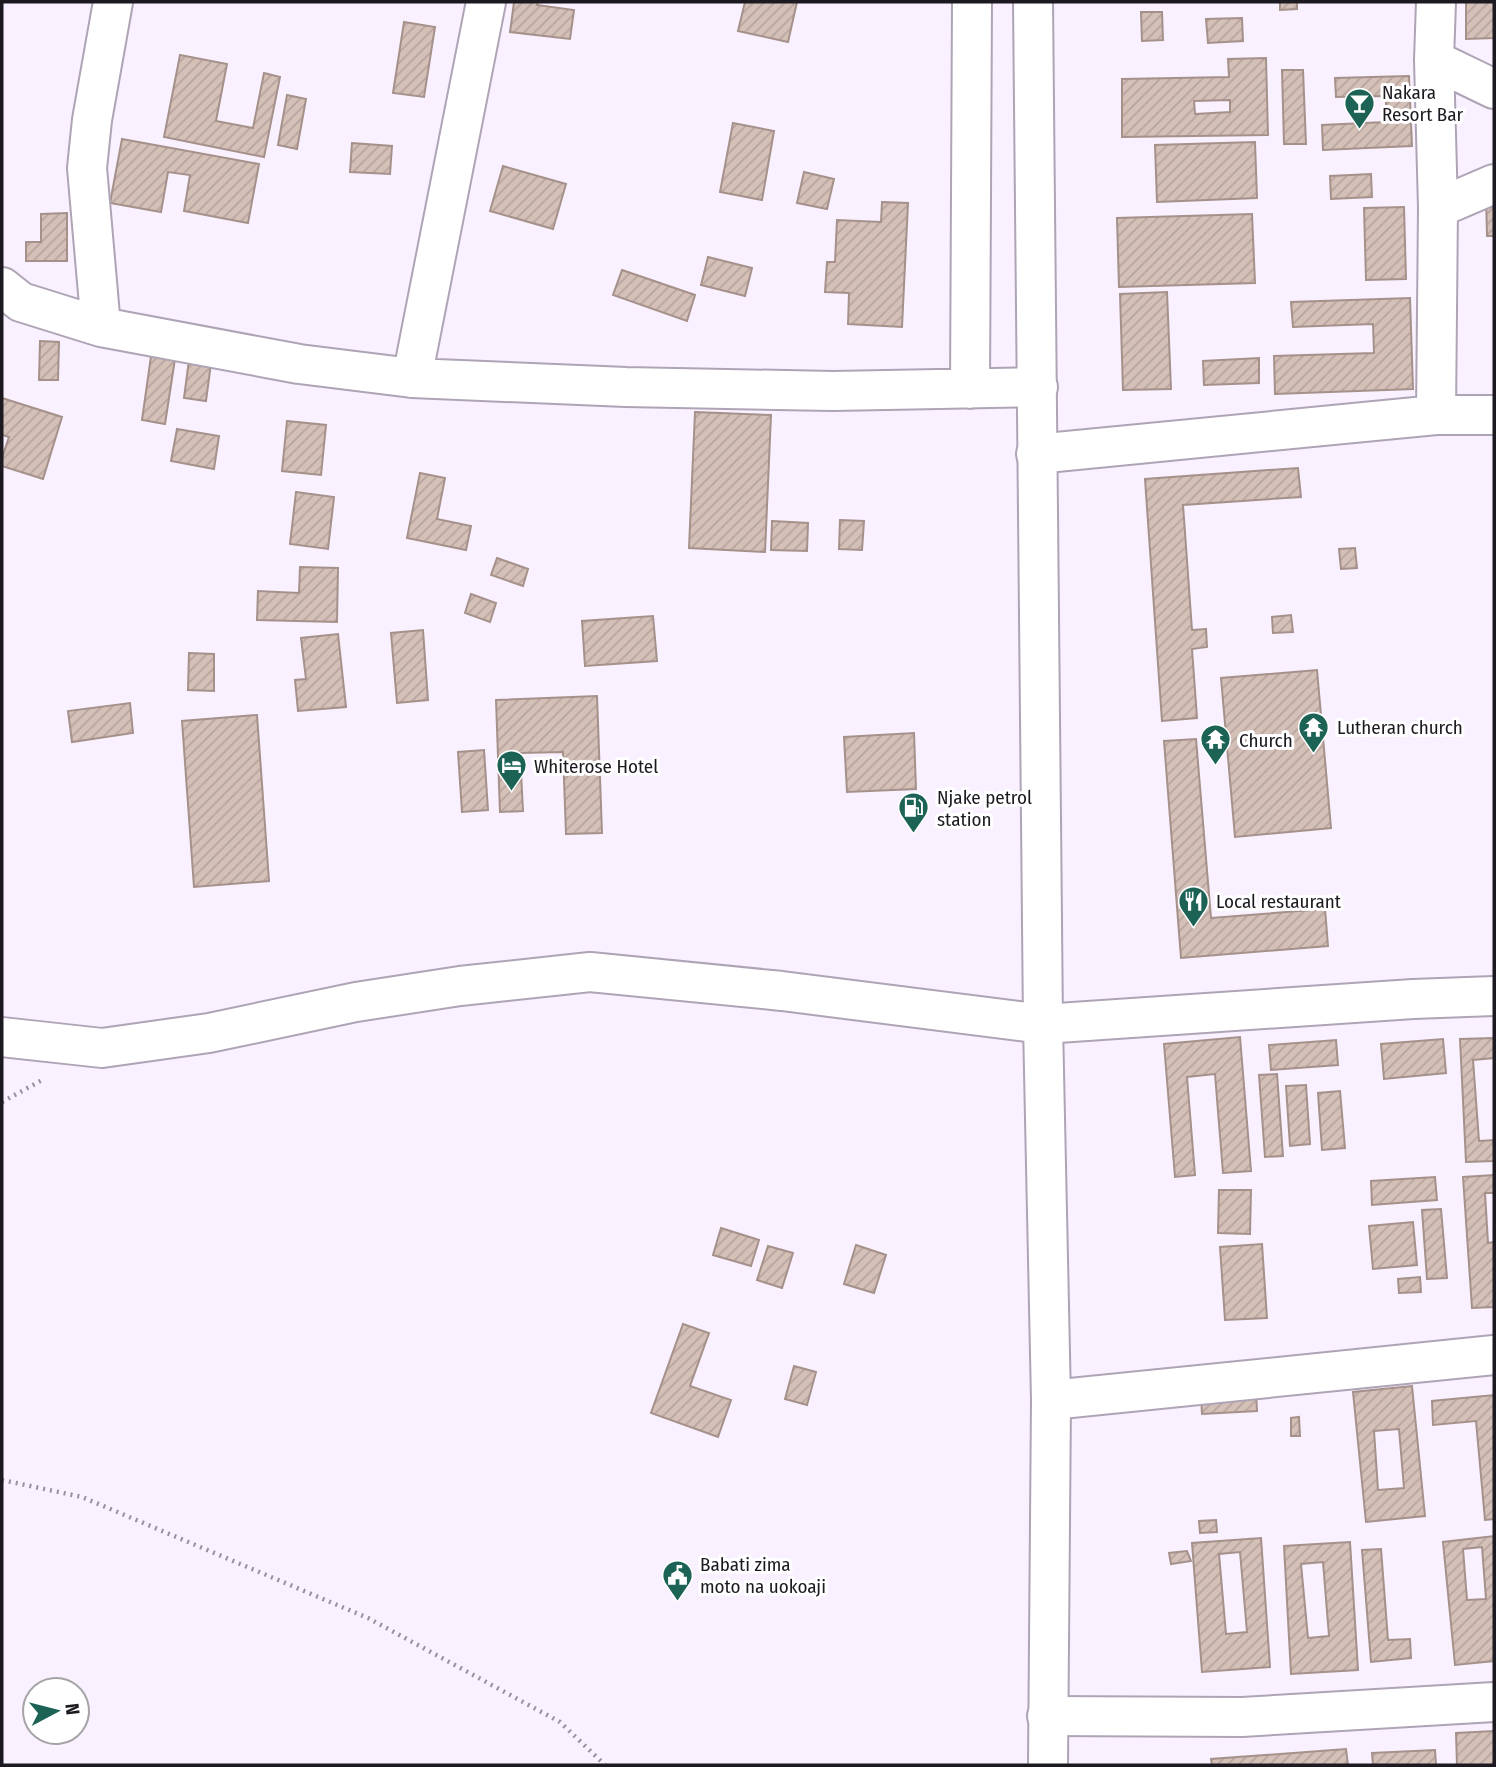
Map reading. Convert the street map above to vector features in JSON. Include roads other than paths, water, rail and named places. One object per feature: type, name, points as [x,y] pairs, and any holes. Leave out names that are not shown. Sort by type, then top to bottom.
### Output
[{"type":"main road","points":[[100,327],[88,168],[92,120],[113,2]]},
{"type":"main road","points":[[412,378],[486,2]]},
{"type":"main road","points":[[970,389],[972,2]]},
{"type":"main road","points":[[1033,2],[1043,1024],[1051,1400],[1048,1765]]},
{"type":"main road","points":[[1436,2],[1434,60],[1438,208],[1437,415]]},
{"type":"main road","points":[[1434,60],[1494,89]]},
{"type":"main road","points":[[1438,208],[1494,184]]},
{"type":"main road","points":[[2,287],[21,302],[100,327],[299,364],[412,378],[626,387],[819,391],[1038,387]]},
{"type":"main road","points":[[1036,454],[1437,415],[1494,415]]},
{"type":"main road","points":[[2,1037],[102,1048],[209,1033],[382,998],[460,986],[590,972],[782,990],[1043,1024],[1494,996]]},
{"type":"main road","points":[[1051,1400],[1494,1355]]},
{"type":"main road","points":[[1047,1716],[1242,1717],[1494,1702]]},
{"type":"place","name":"Nakara Resort Bar","points":[[1359,130]]},
{"type":"place","name":"Lutheran church","points":[[1314,754]]},
{"type":"place","name":"Church","points":[[1216,767]]},
{"type":"place","name":"Whiterose Hotel","points":[[511,793]]},
{"type":"place","name":"Njake petrol station","points":[[914,835]]},
{"type":"place","name":"Local restaurant","points":[[1193,928]]},
{"type":"place","name":"Babati zima moto na uokoaji","points":[[677,1602]]}]
